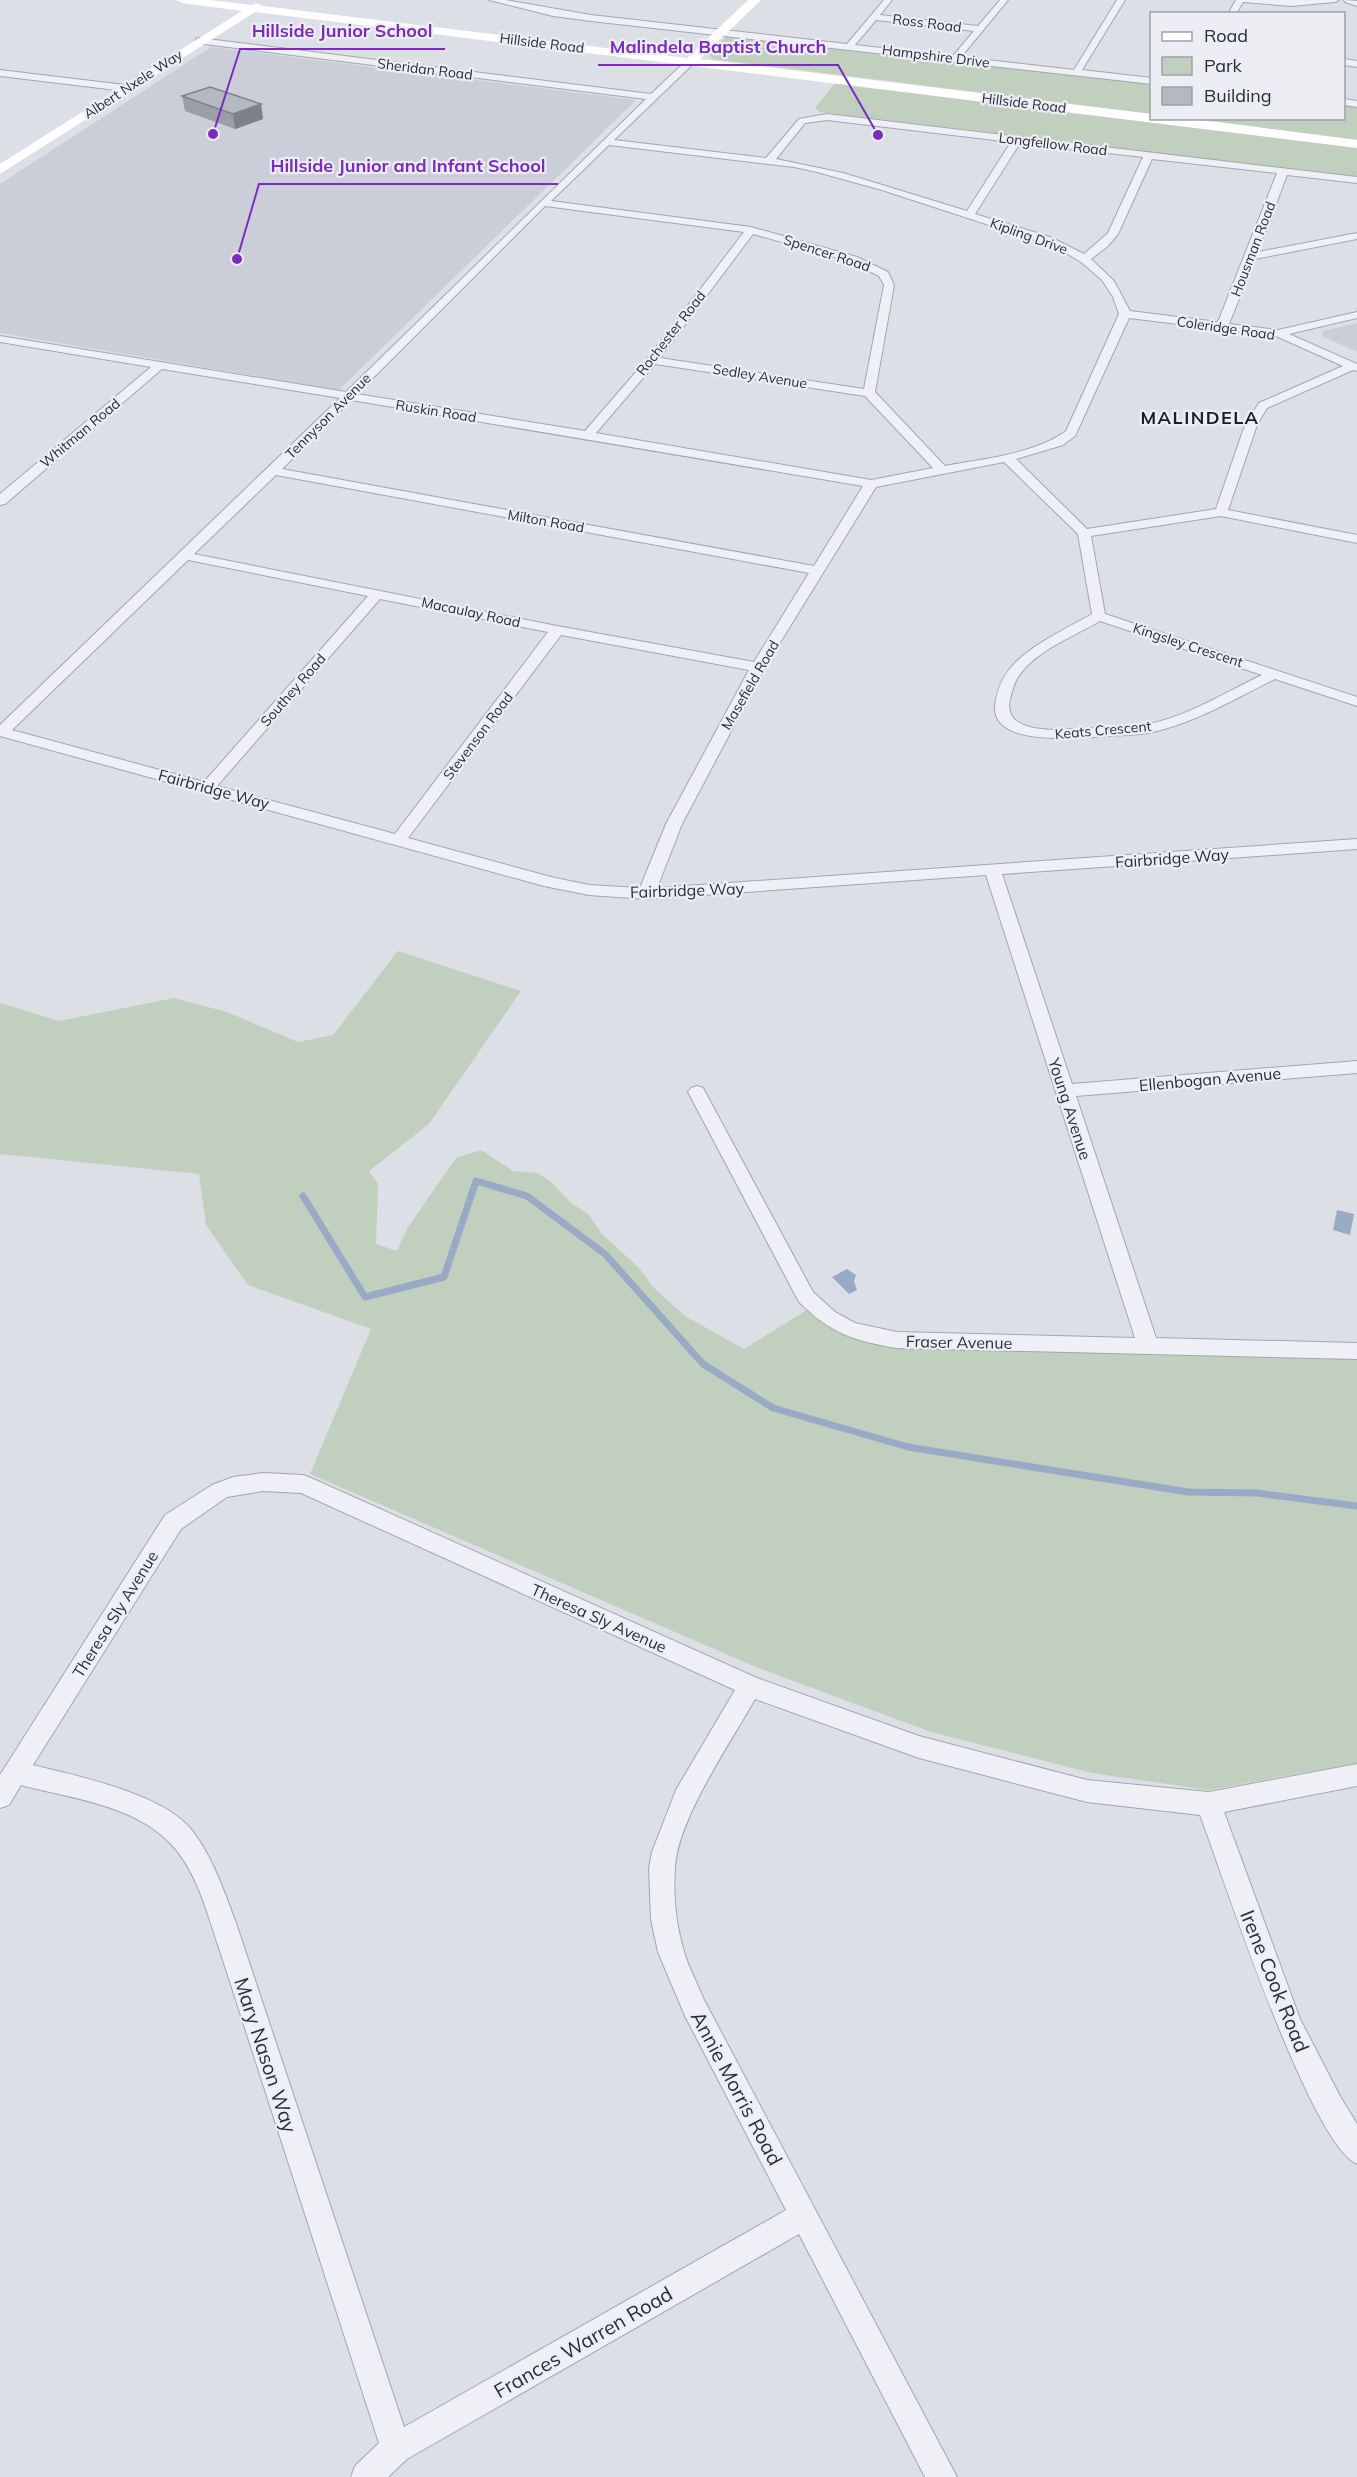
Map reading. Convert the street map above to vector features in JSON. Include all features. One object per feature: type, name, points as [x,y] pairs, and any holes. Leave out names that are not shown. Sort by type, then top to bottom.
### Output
[{"type":"main road","name":"Hillside Road","points":[[182,0],[1150,118]]},
{"type":"main road","name":"Albert Nxele Way","points":[[0,170],[266,0]]},
{"type":"main road","points":[[692,61],[755,0]]},
{"type":"main road","name":"Hillside Road","points":[[1168,120],[1357,144]]},
{"type":"street","name":"Hampshire Drive","points":[[493,0],[553,13],[1150,81]]},
{"type":"street","points":[[850,46],[888,0]]},
{"type":"street","points":[[955,59],[1004,0]]},
{"type":"street","points":[[1076,73],[1121,0]]},
{"type":"street","points":[[1244,0],[1292,4],[1335,0]]},
{"type":"street","points":[[1348,0],[1357,4]]},
{"type":"street","name":"Ross Road","points":[[874,17],[981,29]]},
{"type":"street","name":"Sheridan Road","points":[[199,41],[652,97]]},
{"type":"street","name":"Tennyson Avenue","points":[[1,732],[186,556],[543,203],[692,61]]},
{"type":"street","points":[[0,73],[125,88]]},
{"type":"street","name":"Longfellow Road","points":[[769,161],[802,121],[813,117],[826,117],[1357,180]]},
{"type":"street","points":[[969,215],[1018,139]]},
{"type":"street","name":"Kipling Drive","points":[[608,142],[769,161],[824,170],[863,180],[969,215],[1048,242],[1084,259],[1105,275],[1118,292],[1125,314]]},
{"type":"street","points":[[1084,259],[1113,234],[1149,156]]},
{"type":"street","name":"Housman Road","points":[[1222,327],[1283,171]]},
{"type":"street","name":"Spencer Road","points":[[543,203],[751,230],[853,259],[884,274],[889,285],[869,393]]},
{"type":"street","name":"Rochester Road","points":[[588,435],[652,360],[751,230]]},
{"type":"street","points":[[1251,257],[1357,236]]},
{"type":"street","points":[[871,484],[1007,458],[1068,437],[1125,314]]},
{"type":"street","name":"Coleridge Road","points":[[1125,314],[1278,333],[1355,367]]},
{"type":"street","points":[[1278,333],[1357,315]]},
{"type":"street","name":"Ruskin Road","points":[[0,339],[588,435],[871,484]]},
{"type":"street","name":"Sedley Avenue","points":[[652,360],[869,393]]},
{"type":"street","name":"Whitman Road","points":[[0,501],[160,365]]},
{"type":"street","points":[[1221,512],[1251,425],[1263,406],[1355,367]]},
{"type":"street","points":[[869,393],[942,470]]},
{"type":"street","points":[[1007,458],[1084,533],[1099,616]]},
{"type":"street","name":"Milton Road","points":[[273,471],[818,571]]},
{"type":"street","name":"Masefield Road","points":[[646,894],[674,824],[758,667],[871,484]]},
{"type":"street","points":[[1084,533],[1221,512],[1357,539]]},
{"type":"street","name":"Macaulay Road","points":[[186,556],[557,630],[758,667]]},
{"type":"street","name":"Southey Road","points":[[208,787],[378,593]]},
{"type":"street","name":"Keats Crescent","points":[[1099,616],[1030,657],[1012,675],[1000,701],[1002,714],[1013,726],[1049,735],[1153,727],[1275,674]]},
{"type":"street","name":"Kingsley Crescent","points":[[1099,616],[1357,702]]},
{"type":"street","name":"Stevenson Road","points":[[398,841],[557,630]]},
{"type":"street","name":"Fairbridge Way","points":[[1,732],[550,882],[588,890],[646,894],[1357,844]]},
{"type":"street","name":"Young Avenue","points":[[993,871],[1148,1346]]},
{"type":"street","name":"Ellenbogan Avenue","points":[[1064,1091],[1357,1067]]},
{"type":"street","name":"Fraser Avenue","points":[[697,1092],[806,1297],[826,1318],[854,1333],[897,1340],[1357,1351]]},
{"type":"street","name":"Theresa Sly Avenue","points":[[0,1797],[173,1522],[197,1503],[218,1491],[242,1482],[267,1481],[303,1484],[750,1686],[919,1747],[1087,1791],[1209,1804],[1357,1775]]},
{"type":"street","name":"Annie Morris Road","points":[[750,1686],[685,1798],[665,1851],[661,1889],[671,1952],[694,2007],[942,2477]]},
{"type":"street","name":"Mary Nason Way","points":[[16,1772],[138,1807],[162,1820],[181,1836],[196,1859],[230,1945],[396,2448]]},
{"type":"street","name":"Irene Cook Road","points":[[1209,1804],[1289,2025],[1331,2108],[1357,2150]]},
{"type":"street","name":"Frances Warren Road","points":[[366,2477],[396,2448],[805,2215]]},
{"type":"shaded area","points":[[211,47],[636,100],[339,390],[0,333],[0,184]]},
{"type":"shaded area","points":[[1357,323],[1357,352],[1322,336],[1323,331]]},
{"type":"green space","points":[[727,36],[1150,84],[1150,114],[713,59],[708,54]]},
{"type":"green space","points":[[835,83],[1357,147],[1357,177],[820,112],[815,108]]},
{"type":"green space","points":[[1345,105],[1357,107],[1357,140],[1193,120],[1345,120]]},
{"type":"green space","points":[[398,951],[521,991],[429,1124],[369,1171],[378,1184],[376,1244],[397,1251],[408,1227],[456,1158],[481,1150],[513,1171],[538,1173],[551,1182],[571,1203],[588,1214],[602,1234],[638,1267],[655,1289],[685,1316],[744,1349],[810,1308],[852,1337],[1357,1355],[1357,1763],[1208,1790],[1092,1773],[931,1732],[756,1667],[310,1474],[371,1329],[248,1285],[206,1225],[199,1174],[0,1154],[0,1003],[59,1021],[174,998],[227,1012],[298,1042],[333,1035]]},
{"type":"water","points":[[1337,1210],[1354,1214],[1350,1235],[1333,1230]]},
{"type":"water","points":[[847,1269],[856,1275],[854,1281],[857,1290],[849,1294],[832,1277]]},
{"type":"building","points":[[210,87],[261,104],[233,114],[182,96]]},
{"type":"waterway","points":[[303,1196],[365,1297],[444,1277],[476,1181],[527,1196],[605,1254],[703,1364],[773,1408],[908,1447],[1188,1492],[1257,1493],[1357,1506]]},
{"type":"place","name":"Hillside Junior School","points":[[213,134]]},
{"type":"place","name":"Malindela Baptist Church","points":[[878,135]]},
{"type":"place","name":"Hillside Junior and Infant School","points":[[237,259]]},
{"type":"district","name":"MALINDELA","points":[[1200,417]]}]
